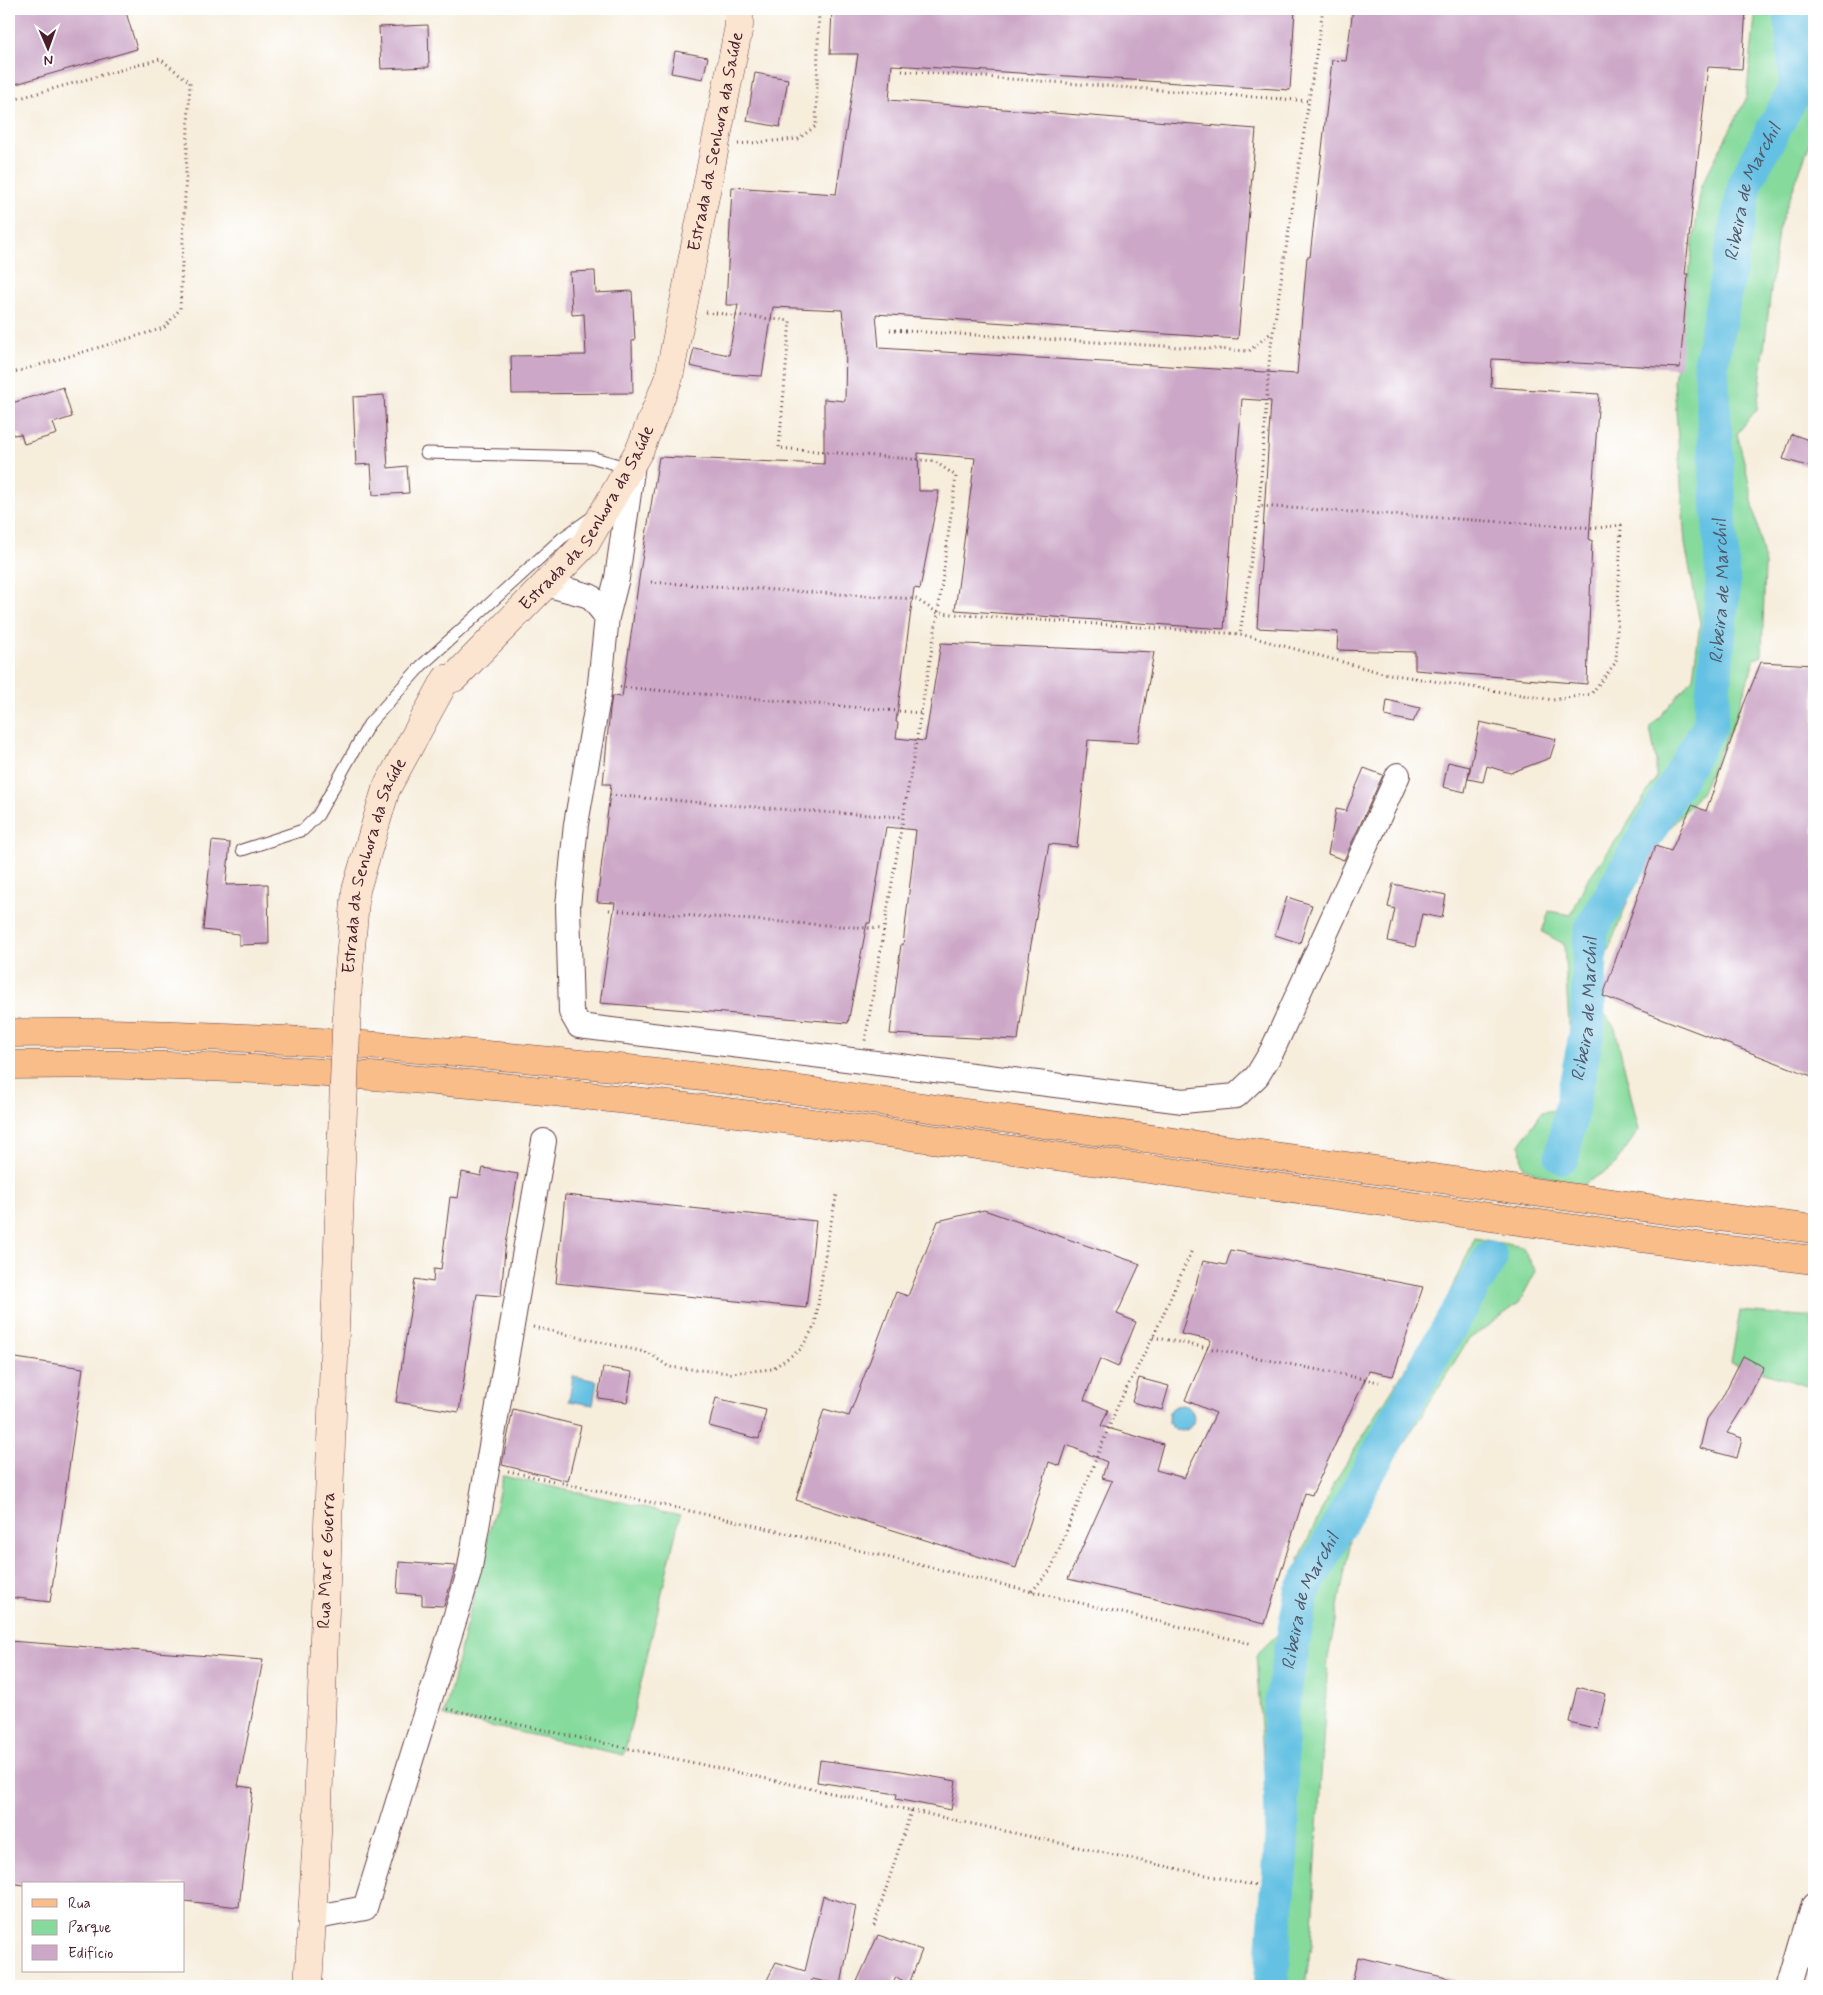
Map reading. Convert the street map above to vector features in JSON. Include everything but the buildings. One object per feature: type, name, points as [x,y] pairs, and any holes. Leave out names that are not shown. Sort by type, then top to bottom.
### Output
[{"type":"main road","points":[[9,1033],[140,1034],[245,1038],[395,1047],[565,1061],[720,1079],[1678,1212],[1814,1229]]},
{"type":"main road","points":[[9,1065],[188,1066],[311,1072],[467,1083],[603,1097],[798,1120],[1706,1247],[1814,1260]]},
{"type":"street","name":"Estrada da Senhora da Saúde","points":[[348,982],[356,890],[386,789],[446,679],[454,678],[586,543],[640,449],[669,377],[739,26],[739,9]]},
{"type":"street","points":[[631,465],[617,578],[608,617],[598,693],[576,824],[568,906],[571,1012],[579,1026],[1183,1101],[1236,1096],[1257,1076],[1272,1051],[1398,775]]},
{"type":"street","points":[[545,584],[590,596],[608,617]]},
{"type":"street","name":"Rua Mar e Guerra","points":[[308,1986],[316,1834],[348,982]]},
{"type":"street","points":[[312,1918],[365,1908],[469,1573],[544,1141]]},
{"type":"street","points":[[1790,1986],[1814,1904]]},
{"type":"lane","points":[[426,452],[591,457],[631,465]]},
{"type":"lane","points":[[242,850],[303,830],[318,815],[368,724],[421,666],[562,538],[606,508]]},
{"type":"path","points":[[715,145],[798,139],[816,126],[819,9]]},
{"type":"path","points":[[1240,634],[1259,506],[1270,352],[1323,9]]},
{"type":"path","points":[[9,101],[160,59],[190,82],[180,309],[164,328],[9,374]]},
{"type":"path","points":[[902,71],[1310,101]]},
{"type":"path","points":[[682,310],[790,321],[779,448],[934,461],[956,476],[938,613],[861,1061]]},
{"type":"path","points":[[890,330],[1248,351],[1273,332]]},
{"type":"path","points":[[651,582],[916,599],[938,613],[1240,634],[1383,673],[1553,700],[1591,694],[1616,662],[1621,525],[1597,528],[1259,506]]},
{"type":"path","points":[[617,687],[921,713]]},
{"type":"path","points":[[610,795],[903,817]]},
{"type":"path","points":[[609,910],[883,929]]},
{"type":"path","points":[[512,1323],[649,1354],[669,1367],[730,1373],[772,1369],[801,1349],[815,1325],[828,1236],[837,1194]]},
{"type":"path","points":[[1032,1591],[1051,1569],[1118,1405],[1153,1337],[1192,1250]]},
{"type":"path","points":[[1153,1337],[1379,1382]]},
{"type":"path","points":[[488,1466],[731,1520],[1253,1644]]},
{"type":"path","points":[[428,1705],[1256,1886]]},
{"type":"path","points":[[874,1926],[911,1811]]},
{"type":"green space","points":[[1756,9],[1814,9],[1814,132],[1778,230],[1757,409],[1737,434],[1765,564],[1762,656],[1755,659],[1735,719],[1701,793],[1646,855],[1602,966],[1596,1002],[1615,1028],[1639,1130],[1613,1167],[1579,1187],[1533,1172],[1522,1165],[1520,1144],[1542,1112],[1560,1109],[1571,1059],[1564,944],[1542,932],[1549,911],[1571,915],[1586,882],[1627,825],[1656,778],[1656,761],[1650,728],[1693,678],[1700,623],[1685,544],[1674,381],[1701,186],[1746,99]]},
{"type":"green space","points":[[1475,1238],[1522,1247],[1536,1271],[1519,1303],[1468,1340],[1354,1524],[1328,1658],[1311,1944],[1305,1986],[1261,1986],[1267,1815],[1256,1655],[1285,1627],[1299,1559],[1334,1483],[1441,1311]]},
{"type":"green space","points":[[1740,1311],[1814,1317],[1814,1388],[1731,1363]]},
{"type":"green space","points":[[503,1476],[680,1515],[624,1755],[444,1716]]},
{"type":"water","points":[[573,1376],[597,1381],[593,1405],[569,1401]]},
{"type":"water","points":[[1181,1405],[1190,1409],[1194,1418],[1190,1427],[1181,1431],[1172,1427],[1168,1418],[1172,1409]]},
{"type":"waterway","name":"Ribeira de Marchil","points":[[1562,1156],[1587,1031],[1591,930],[1710,725],[1723,585],[1711,364],[1746,180],[1797,86],[1791,11],[1793,9]]},
{"type":"waterway","name":"Ribeira de Marchil","points":[[1271,1986],[1282,1838],[1280,1713],[1302,1592],[1430,1360],[1490,1258]]}]
